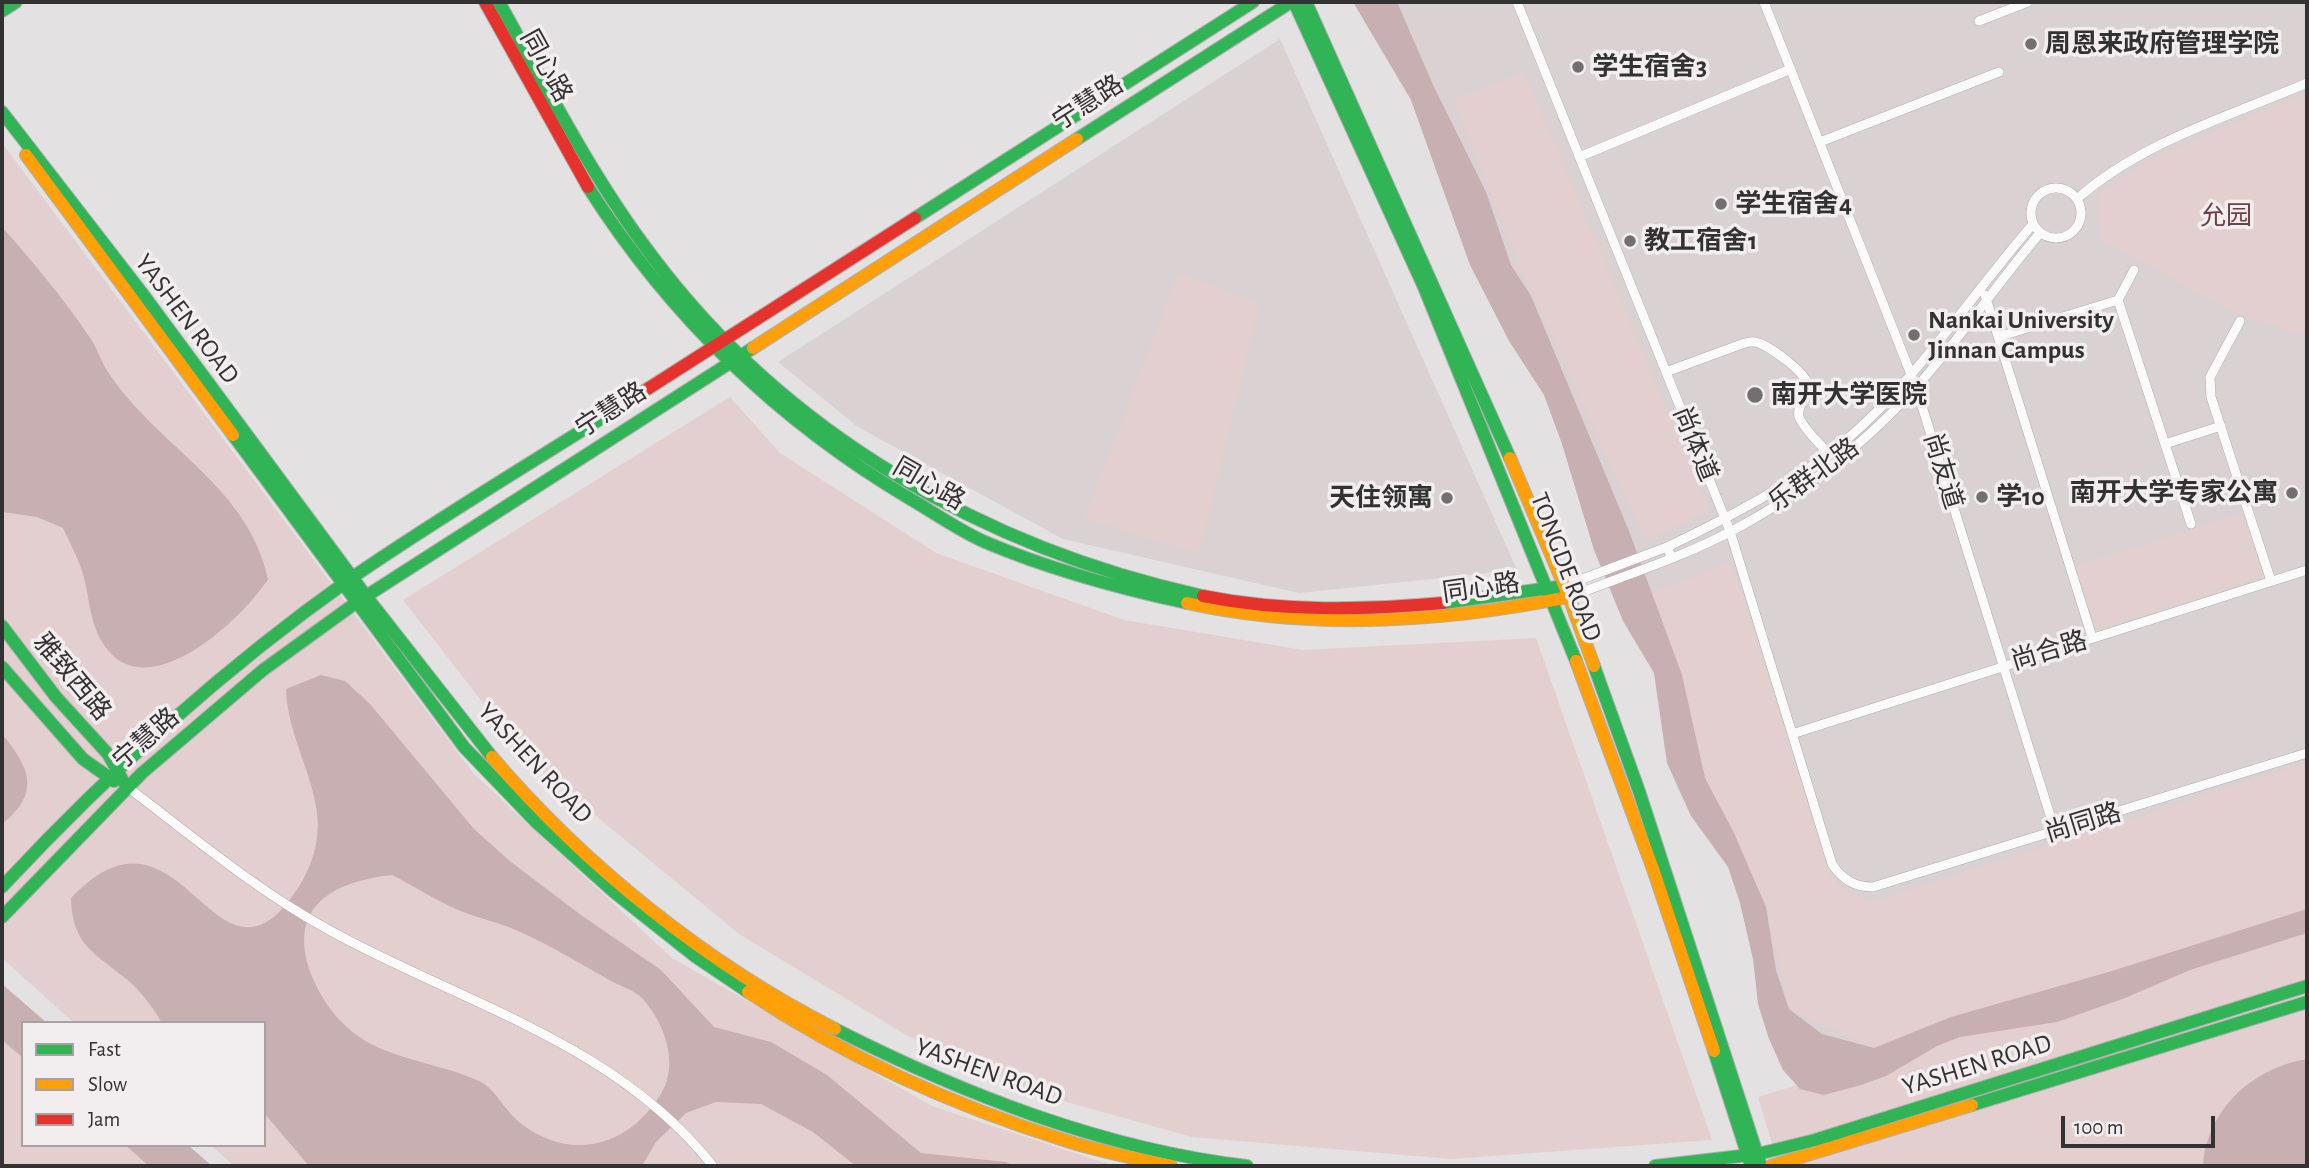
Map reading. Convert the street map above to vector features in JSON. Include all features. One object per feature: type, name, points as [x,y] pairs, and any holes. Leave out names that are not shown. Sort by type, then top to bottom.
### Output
[{"type":"main road","points":[[2,11],[16,2]]},
{"type":"main road","name":"同心路","points":[[485,2],[586,184],[617,233],[654,282],[800,424],[878,482],[982,540],[1115,589],[1176,603],[1252,614],[1376,621],[1458,616],[1560,593]]},
{"type":"main road","name":"同心路","points":[[499,2],[618,209],[719,343]]},
{"type":"main road","name":"宁慧路","points":[[2,917],[110,803],[116,777],[217,679],[348,581],[1253,2]]},
{"type":"main road","name":"宁慧路","points":[[2,887],[88,796],[362,599],[1293,2]]},
{"type":"main road","name":"TONGDE ROAD","points":[[1293,2],[1423,279],[1560,593]]},
{"type":"main road","name":"TONGDE ROAD","points":[[1306,2],[1482,390],[1560,593],[1674,929],[1757,1162]]},
{"type":"main road","name":"YASHEN ROAD","points":[[2,112],[44,164],[348,581]]},
{"type":"main road","name":"YASHEN ROAD","points":[[2,124],[362,599],[517,784],[663,919],[827,1026],[923,1075],[1076,1127],[1150,1148],[1247,1166]]},
{"type":"main road","name":"YASHEN ROAD","points":[[362,599],[464,747],[516,803],[639,916],[725,979],[816,1035],[942,1096],[1042,1135],[1171,1166]]},
{"type":"main road","name":"雅致西路","points":[[2,626],[57,697],[108,754],[116,777]]},
{"type":"main road","name":"雅致西路","points":[[2,667],[83,759],[116,777]]},
{"type":"main road","points":[[83,759],[93,776],[88,796]]},
{"type":"main road","name":"YASHEN ROAD","points":[[1757,1162],[1788,1147],[2307,986]]},
{"type":"main road","name":"YASHEN ROAD","points":[[1771,1166],[2307,1002]]},
{"type":"main road","points":[[1655,1166],[1757,1162]]},
{"type":"street","name":"尚体道","points":[[1517,2],[1730,531],[1832,863],[1839,874],[1858,887]]},
{"type":"street","name":"尚友道","points":[[1764,2],[1912,375],[2055,831]]},
{"type":"street","points":[[1979,21],[2028,2]]},
{"type":"street","points":[[1579,157],[1791,69]]},
{"type":"street","points":[[1820,142],[1998,72]]},
{"type":"street","points":[[2077,199],[2103,177],[2151,150],[2307,83]]},
{"type":"street","points":[[2059,188],[2077,199],[2082,212],[2074,232],[2054,239],[2040,233],[2033,224],[2034,201],[2045,190],[2059,188]]},
{"type":"street","name":"乐群北路","points":[[1560,593],[1598,573],[1667,547],[1725,519],[1762,498],[1863,425],[1912,375],[2033,224]]},
{"type":"street","name":"乐群北路","points":[[1560,593],[1602,584],[1672,558],[1730,531],[1786,498],[1835,462],[1860,442],[1916,387],[2040,233]]},
{"type":"street","points":[[1998,337],[2118,300],[2134,270]]},
{"type":"street","points":[[1982,285],[2092,637]]},
{"type":"street","points":[[2118,300],[2191,524]]},
{"type":"street","points":[[2240,321],[2210,377],[2211,397],[2271,581]]},
{"type":"street","points":[[1666,372],[1739,345],[1750,342],[1763,344],[1799,370],[1808,383],[1808,390],[1798,410],[1800,418],[1835,462]]},
{"type":"street","points":[[2165,444],[2221,426]]},
{"type":"street","points":[[1667,547],[1672,558]]},
{"type":"street","name":"尚合路","points":[[1792,734],[2307,570]]},
{"type":"street","name":"尚同路","points":[[1858,887],[1872,887],[2307,754]]},
{"type":"street","points":[[116,777],[273,897],[402,969],[510,1015],[590,1058],[635,1090],[685,1134],[712,1166]]},
{"type":"shaded area","points":[[1353,2],[1397,2],[1434,87],[1486,192],[1511,265],[1531,296],[1629,531],[1682,675],[1705,778],[1734,833],[1766,907],[1776,970],[1789,1009],[1822,1034],[1874,1048],[1951,1017],[2112,971],[2307,909],[2307,933],[2190,970],[2125,998],[2057,1022],[1960,1037],[1937,1046],[1886,1076],[1861,1085],[1824,1095],[1800,1089],[1783,1070],[1769,1039],[1758,1004],[1753,959],[1740,903],[1728,867],[1691,816],[1667,763],[1654,673],[1623,621],[1594,550],[1544,395],[1509,341],[1470,265],[1411,100]]},
{"type":"shaded area","name":"Nankai University Jinnan Campus","points":[[1384,2],[2307,2],[2307,921],[1804,1071],[1658,669]]},
{"type":"shaded area","points":[[1280,39],[1517,570],[1299,593],[1063,539],[858,427],[778,362]]},
{"type":"shaded area","points":[[2,227],[68,306],[91,339],[108,372],[128,399],[222,492],[242,518],[257,546],[268,579],[255,596],[216,635],[167,663],[144,667],[122,662],[104,645],[95,627],[81,568],[63,528],[37,517],[2,512]]},
{"type":"shaded area","points":[[321,675],[345,681],[370,704],[474,829],[511,862],[581,915],[661,970],[714,1027],[771,1042],[827,1075],[921,1153],[1006,1162],[1013,1166],[856,1166],[813,1132],[761,1104],[716,1102],[686,1113],[656,1142],[642,1166],[309,1166],[266,1115],[266,1021],[161,1021],[136,988],[98,957],[82,939],[76,928],[71,898],[107,870],[138,864],[165,873],[233,924],[257,926],[282,909],[308,871],[318,825],[312,787],[288,709],[286,689]],"holes":[[[392,875],[441,902],[530,936],[643,999],[663,1031],[669,1068],[662,1092],[649,1111],[633,1126],[598,1143],[578,1145],[538,1135],[519,1122],[491,1090],[479,1081],[369,1043],[344,1024],[330,1008],[314,981],[306,957],[304,936],[308,919],[317,904],[348,885]]]},
{"type":"shaded area","points":[[2,734],[25,769],[27,791],[14,813],[2,824]]},
{"type":"shaded area","points":[[2,984],[45,1021],[21,1021],[21,1056],[2,1040]]},
{"type":"shaded area","points":[[2307,1059],[2307,1166],[2203,1166],[2206,1145],[2213,1126],[2236,1094],[2269,1072]]},
{"type":"shaded area","points":[[127,1147],[190,1147],[212,1166],[149,1166]]},
{"type":"green space","points":[[1524,72],[1709,510],[1645,541],[1516,258],[1453,100]]},
{"type":"green space","name":"允园","points":[[2307,92],[2307,336],[2242,316],[2100,239],[2097,195],[2146,161]]},
{"type":"green space","points":[[2,143],[473,773],[672,958],[932,1106],[1114,1166],[234,1166],[213,1147],[266,1147],[266,1021],[72,1021],[2,958]]},
{"type":"green space","points":[[1178,273],[1260,303],[1199,553],[1084,519]]},
{"type":"green space","points":[[730,397],[780,453],[936,553],[1124,620],[1303,650],[1536,638],[1712,1140],[1451,1159],[1192,1137],[1042,1095],[908,1036],[739,934],[526,758],[403,600]]},
{"type":"green space","points":[[2243,513],[2263,576],[2096,629],[2075,566]]},
{"type":"green space","points":[[1731,562],[1833,882],[1870,903],[2307,762],[2307,909],[1874,1048],[1789,1009],[1766,907],[1705,778],[1652,593]]},
{"type":"green space","points":[[2307,925],[2307,1153],[2289,1166],[1779,1166],[1758,1097]]},
{"type":"green space","points":[[2,1040],[21,1056],[21,1147],[127,1147],[150,1166],[2,1166]]},
{"type":"traffic: fast","points":[[2,11],[16,2]]},
{"type":"traffic: fast","points":[[499,2],[571,132],[630,226],[705,320],[764,378],[828,430],[897,476],[969,515],[1045,548],[1123,575],[1203,596]]},
{"type":"traffic: fast","points":[[915,218],[1253,2]]},
{"type":"traffic: fast","points":[[1077,139],[1291,2]]},
{"type":"traffic: fast","points":[[1294,2],[1424,287],[1576,661]]},
{"type":"traffic: fast","points":[[1306,2],[1510,458]]},
{"type":"traffic: fast","points":[[2,112],[142,293],[369,600],[492,757]]},
{"type":"traffic: fast","points":[[588,187],[655,279],[731,363],[773,401],[864,469],[966,533],[985,542],[1085,577],[1187,603]]},
{"type":"traffic: fast","points":[[2,917],[142,773],[263,670],[357,602],[753,348]]},
{"type":"traffic: fast","points":[[2,887],[125,763],[212,686],[303,613],[424,530],[649,388]]},
{"type":"traffic: fast","points":[[233,435],[464,747],[536,822],[614,892],[696,957],[748,992]]},
{"type":"traffic: fast","points":[[1443,603],[1564,586]]},
{"type":"traffic: fast","points":[[2,626],[56,697],[108,754],[126,786]]},
{"type":"traffic: fast","points":[[1594,666],[1639,791],[1761,1166]]},
{"type":"traffic: fast","points":[[2,667],[83,759],[114,781]]},
{"type":"traffic: fast","points":[[1655,1166],[1758,1154],[1815,1140],[2307,986]]},
{"type":"traffic: fast","points":[[1972,1105],[2307,1002]]},
{"type":"traffic: fast","points":[[835,1029],[933,1075],[1035,1116],[1140,1147],[1247,1166]]},
{"type":"traffic: fast","points":[[1714,1051],[1751,1166]]},
{"type":"traffic: slow","points":[[753,348],[1077,139]]},
{"type":"traffic: slow","points":[[26,155],[233,435]]},
{"type":"traffic: slow","points":[[1510,458],[1569,597],[1594,666]]},
{"type":"traffic: slow","points":[[1187,603],[1283,617],[1378,620],[1474,612],[1569,597]]},
{"type":"traffic: slow","points":[[1576,661],[1653,869],[1714,1051]]},
{"type":"traffic: slow","points":[[492,757],[567,836],[650,909],[740,974],[835,1029]]},
{"type":"traffic: slow","points":[[748,992],[823,1038],[942,1096],[1067,1141],[1171,1166]]},
{"type":"traffic: slow","points":[[1771,1166],[1972,1105]]},
{"type":"traffic: jam","points":[[485,2],[588,187]]},
{"type":"traffic: jam","points":[[649,388],[915,218]]},
{"type":"traffic: jam","points":[[1203,596],[1263,605],[1323,608],[1443,603]]},
{"type":"place","name":"周恩来政府管理学院","points":[[2031,44]]},
{"type":"place","name":"学生宿舍3","points":[[1578,67]]},
{"type":"place","name":"学生宿舍4","points":[[1721,204]]},
{"type":"place","name":"教工宿舍1","points":[[1630,241]]},
{"type":"place","name":"Nankai University Jinnan Campus","points":[[1914,335]]},
{"type":"place","name":"南开大学医院","points":[[1755,395]]},
{"type":"place","name":"南开大学专家公寓","points":[[2292,493]]},
{"type":"place","name":"学10","points":[[1982,497]]},
{"type":"place","name":"天住领寓","points":[[1447,498]]}]
